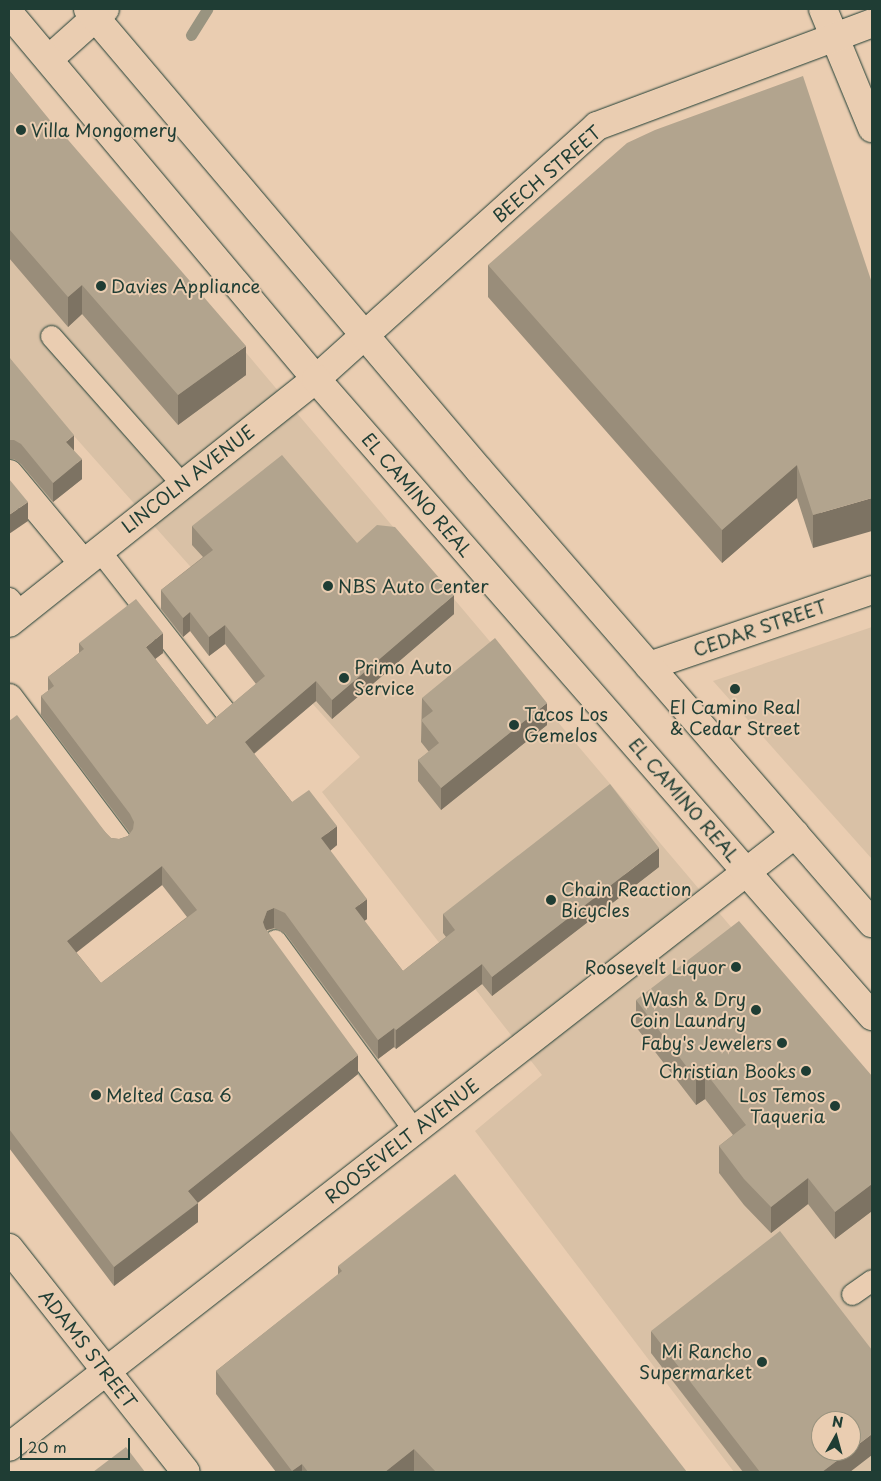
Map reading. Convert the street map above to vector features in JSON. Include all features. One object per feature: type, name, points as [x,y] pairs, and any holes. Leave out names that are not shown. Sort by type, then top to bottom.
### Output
[{"type":"street","points":[[824,9],[834,38],[872,128]]},
{"type":"street","points":[[49,59],[96,12],[480,470],[872,923]]},
{"type":"street","name":"EL CAMINO REAL","points":[[9,13],[316,379],[872,1016]]},
{"type":"street","name":"BEECH STREET","points":[[367,335],[597,126],[872,23]]},
{"type":"street","name":"LINCOLN AVENUE","points":[[13,611],[91,556],[316,379],[367,335]]},
{"type":"street","points":[[9,474],[91,556]]},
{"type":"street","name":"CEDAR STREET","points":[[648,666],[872,590]]},
{"type":"street","points":[[9,698],[118,843]]},
{"type":"street","name":"ROOSEVELT AVENUE","points":[[9,1447],[795,834]]},
{"type":"street","name":"ADAMS STREET","points":[[9,1248],[186,1472]]},
{"type":"lane","points":[[51,336],[182,484]]},
{"type":"lane","points":[[91,556],[224,710]]},
{"type":"lane","points":[[275,940],[415,1131]]},
{"type":"lane","points":[[852,1294],[872,1280]]},
{"type":"shaded area","points":[[9,72],[872,1094],[872,1472],[734,1472],[475,1131],[542,1075],[322,792],[360,757],[9,363]]},
{"type":"shaded area","points":[[872,627],[872,859],[713,681]]},
{"type":"building","name":"Davies Appliance","points":[[9,70],[62,135],[246,346],[178,395],[82,285],[68,297],[9,229]]},
{"type":"building","points":[[803,76],[872,283],[872,498],[813,515],[797,465],[722,530],[488,265],[627,143],[655,130]]},
{"type":"building","points":[[9,357],[74,435],[66,442],[82,459],[53,483],[21,444],[14,440],[9,440]]},
{"type":"building","points":[[282,455],[357,543],[377,525],[395,527],[454,595],[332,700],[316,681],[245,742],[292,802],[309,790],[337,826],[321,838],[367,899],[355,908],[403,971],[455,930],[443,914],[610,784],[659,848],[492,977],[482,964],[396,1030],[394,1028],[378,1040],[285,913],[274,908],[267,911],[263,922],[265,928],[358,1055],[188,1191],[198,1203],[114,1267],[9,1129],[9,721],[17,715],[111,838],[119,839],[128,836],[133,829],[134,822],[130,814],[41,696],[54,686],[48,677],[84,649],[79,643],[136,599],[163,633],[146,647],[207,725],[265,676],[225,625],[209,637],[190,612],[183,618],[161,590],[213,550],[192,526]],"holes":[[[162,866],[197,910],[101,983],[67,941]]]},
{"type":"building","points":[[9,479],[28,502],[9,515]]},
{"type":"building","points":[[495,638],[547,703],[441,788],[418,760],[439,743],[421,720],[433,711],[422,698]]},
{"type":"building","points":[[739,921],[872,1076],[872,1184],[835,1212],[808,1178],[771,1207],[744,1179],[719,1146],[746,1125],[705,1072],[696,1079],[636,1000]]},
{"type":"building","points":[[455,1174],[687,1472],[436,1472],[414,1449],[385,1472],[308,1472],[302,1464],[292,1471],[216,1371],[342,1271],[338,1266]]},
{"type":"building","name":"Mi Rancho Supermarket","points":[[780,1231],[872,1350],[872,1434],[861,1442],[861,1411],[811,1411],[811,1461],[837,1461],[822,1472],[760,1472],[651,1331]]},
{"type":"building","points":[[126,1447],[145,1472],[93,1472]]},
{"type":"waterway","points":[[191,35],[207,9]]},
{"type":"place","name":"Villa Mongomery","points":[[21,130]]},
{"type":"place","name":"Davies Appliance","points":[[101,286]]},
{"type":"place","name":"NBS Auto Center","points":[[328,586]]},
{"type":"place","name":"Primo Auto Service","points":[[344,678]]},
{"type":"place","name":"El Camino Real & Cedar Street","points":[[735,689]]},
{"type":"place","name":"Tacos Los Gemelos","points":[[514,725]]},
{"type":"place","name":"Chain Reaction Bicycles","points":[[551,900]]},
{"type":"place","name":"Roosevelt Liquor","points":[[736,967]]},
{"type":"place","name":"Wash & Dry Coin Laundry","points":[[756,1010]]},
{"type":"place","name":"Faby's Jewelers","points":[[782,1043]]},
{"type":"place","name":"Christian Books","points":[[806,1071]]},
{"type":"place","name":"Melted Casa 6","points":[[96,1095]]},
{"type":"place","name":"Los Temos Taqueria","points":[[835,1106]]},
{"type":"place","name":"Mi Rancho Supermarket","points":[[762,1362]]}]
